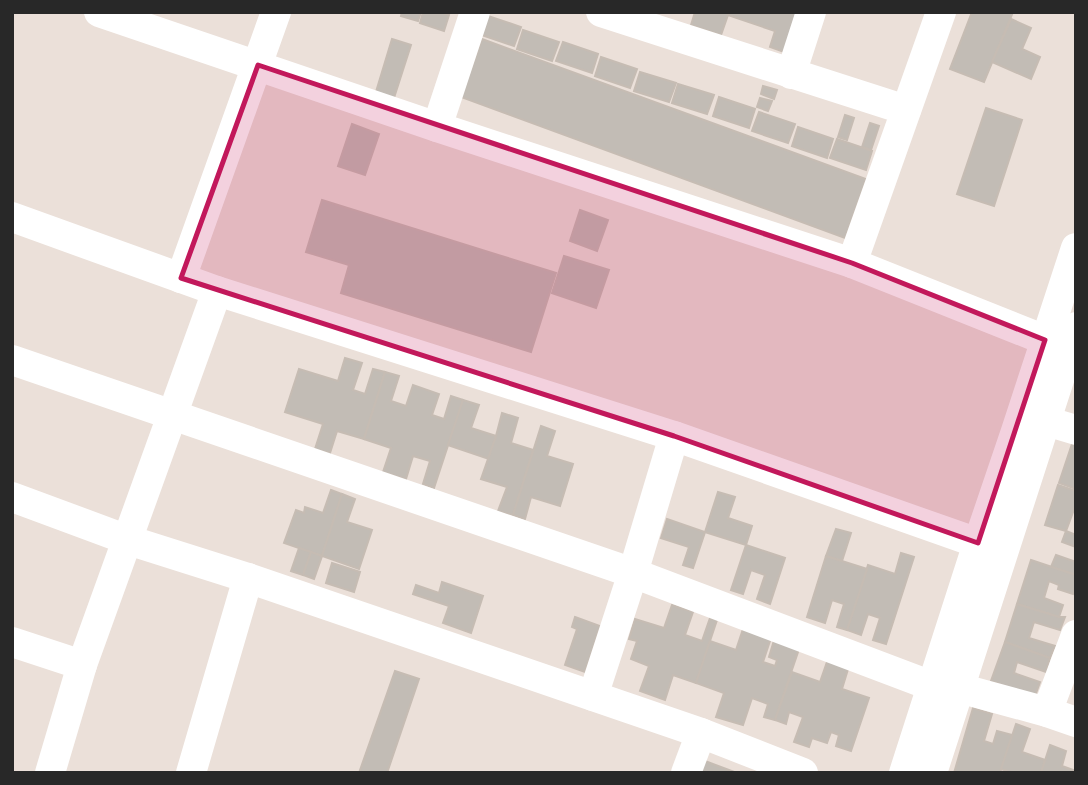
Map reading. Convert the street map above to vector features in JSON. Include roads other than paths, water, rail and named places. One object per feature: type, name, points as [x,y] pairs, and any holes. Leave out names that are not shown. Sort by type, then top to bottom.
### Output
[{"type":"street","points":[[99,12],[437,127],[852,263],[1045,340]]},
{"type":"street","points":[[180,278],[276,12]]},
{"type":"street","points":[[437,127],[475,12]]},
{"type":"street","points":[[601,12],[906,110]]},
{"type":"street","points":[[791,74],[811,12]]},
{"type":"street","points":[[852,263],[942,12]]},
{"type":"street","points":[[12,218],[217,291],[674,436],[978,543]]},
{"type":"street","points":[[932,773],[945,687],[978,543],[1076,248]]},
{"type":"street","points":[[50,773],[82,665],[217,291]]},
{"type":"street","points":[[904,773],[945,687],[1046,421],[1076,327]]},
{"type":"street","points":[[12,360],[633,572],[945,687],[1047,712],[1076,722]]},
{"type":"street","points":[[1046,421],[1076,430]]},
{"type":"street","points":[[593,696],[674,436]]},
{"type":"street","points":[[12,498],[128,540],[248,578],[701,733],[803,773]]},
{"type":"street","points":[[191,773],[248,578]]},
{"type":"street","points":[[1047,712],[1076,635]]},
{"type":"street","points":[[12,642],[82,665]]},
{"type":"street","points":[[686,773],[701,733]]}]
